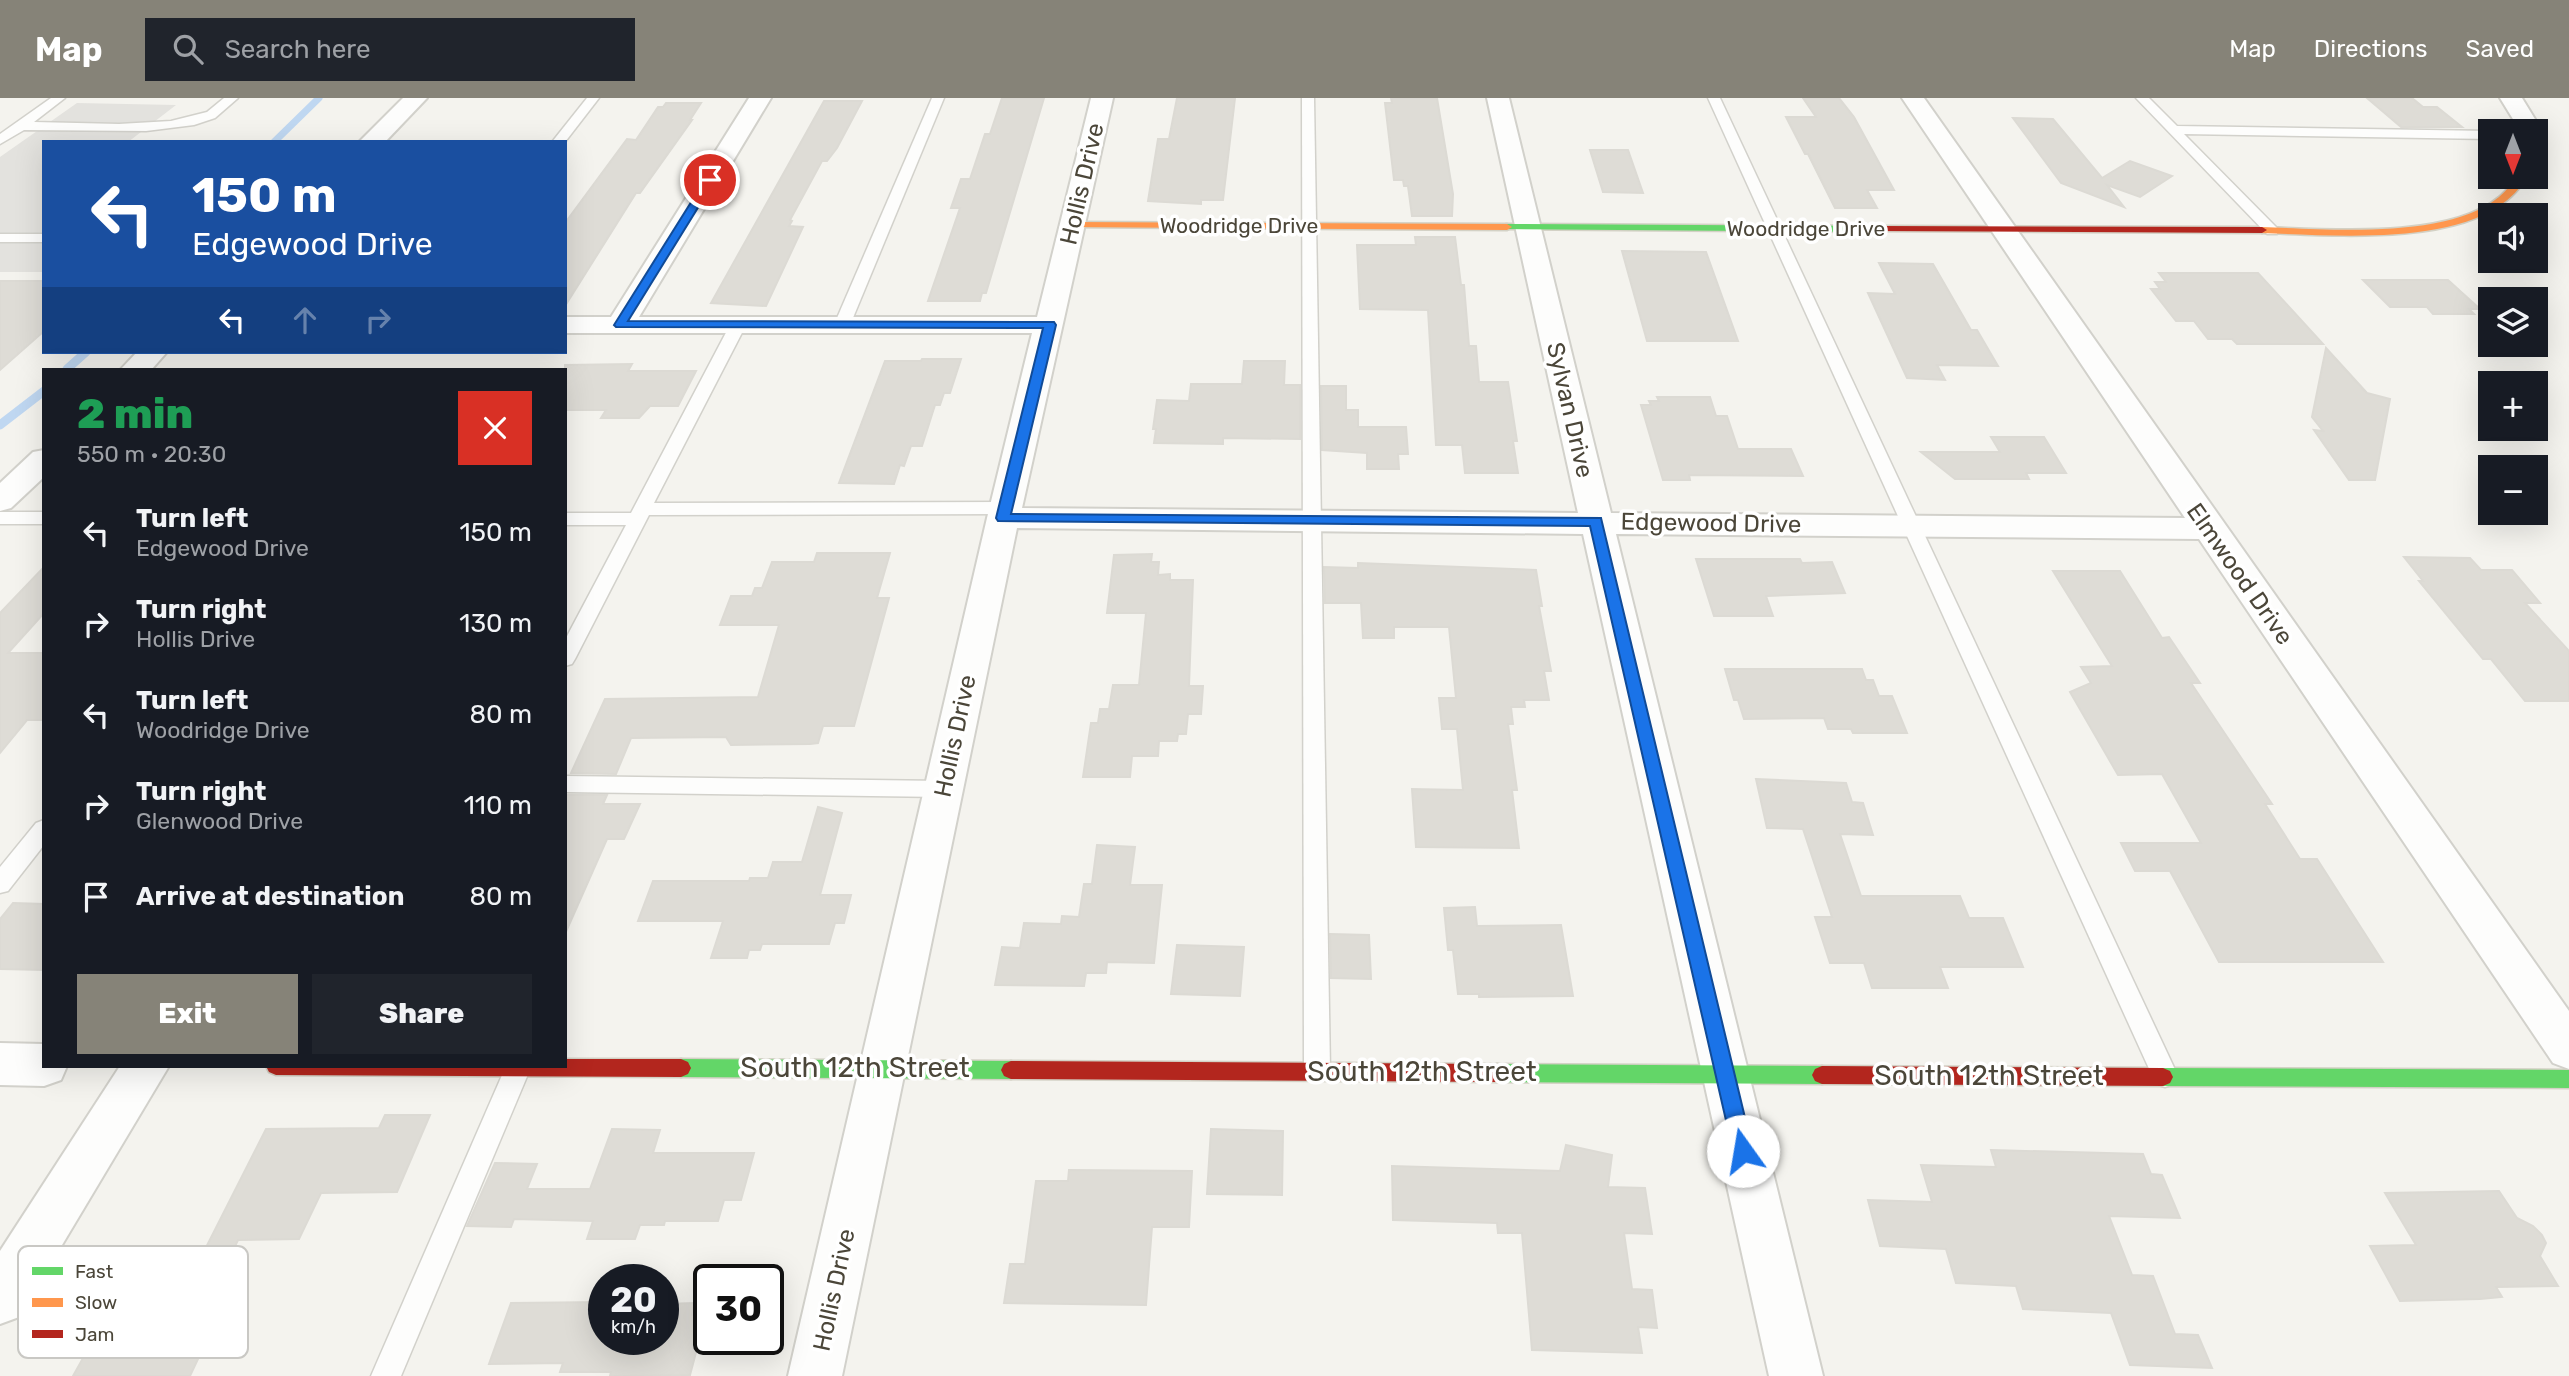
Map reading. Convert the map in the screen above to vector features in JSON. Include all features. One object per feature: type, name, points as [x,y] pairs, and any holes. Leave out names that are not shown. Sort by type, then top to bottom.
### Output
[{"type":"street","points":[[373,140],[416,98]]},
{"type":"street","points":[[620,325],[760,98]]},
{"type":"street","name":"Hollis Drive","points":[[815,1376],[943,789],[1102,98]]},
{"type":"street","name":"Sylvan Drive","points":[[1498,98],[1796,1376]]},
{"type":"street","name":"Elmwood Drive","points":[[1913,98],[2569,1049]]},
{"type":"street","points":[[2511,98],[2524,119]]},
{"type":"street","name":"Woodridge Drive","points":[[1072,225],[2384,231],[2441,226],[2477,213],[2515,189]]},
{"type":"street","points":[[567,325],[1050,325]]},
{"type":"street","points":[[136,368],[151,354]]},
{"type":"street","points":[[0,501],[42,460]]},
{"type":"street","name":"Edgewood Drive","points":[[1005,513],[1310,520],[2209,528]]},
{"type":"street","points":[[0,1064],[42,1065]]},
{"type":"street","name":"South 12th Street","points":[[567,1067],[2569,1079]]},
{"type":"street","points":[[33,1246],[145,1068]]},
{"type":"street","points":[[0,1298],[18,1269]]},
{"type":"lane","points":[[0,140],[60,98]]},
{"type":"lane","points":[[21,126],[152,127],[188,122],[211,115],[232,98]]},
{"type":"lane","points":[[560,140],[593,98]]},
{"type":"lane","points":[[842,325],[938,98]]},
{"type":"lane","points":[[1308,98],[1317,1070]]},
{"type":"lane","points":[[1714,98],[2165,1076]]},
{"type":"lane","points":[[2142,98],[2272,231]]},
{"type":"lane","points":[[2174,130],[2478,135]]},
{"type":"lane","points":[[0,238],[42,238]]},
{"type":"lane","points":[[567,655],[738,325]]},
{"type":"lane","points":[[567,519],[640,514],[1005,513]]},
{"type":"lane","points":[[0,518],[42,518]]},
{"type":"lane","points":[[567,784],[943,789]]},
{"type":"lane","points":[[0,884],[42,832]]},
{"type":"lane","points":[[386,1376],[518,1068]]},
{"type":"shaded area","points":[[77,103],[176,105],[131,140],[42,140],[42,272],[0,272],[0,157]]},
{"type":"building","points":[[1002,98],[1044,98],[986,293],[982,293],[980,301],[928,301],[960,208],[951,208],[961,179],[970,179],[985,134],[990,134]]},
{"type":"building","points":[[1177,98],[1235,98],[1223,200],[1201,200],[1201,204],[1148,201],[1158,139],[1169,139]]},
{"type":"building","points":[[1391,98],[1437,98],[1453,194],[1452,216],[1412,216],[1408,186],[1404,186],[1403,180],[1394,180],[1385,103],[1392,103]]},
{"type":"building","points":[[1803,98],[1839,98],[1854,117],[1894,190],[1867,190],[1877,208],[1835,208],[1786,117],[1816,117]]},
{"type":"building","points":[[2367,98],[2412,98],[2423,107],[2437,107],[2462,127],[2401,127]]},
{"type":"building","points":[[824,101],[862,101],[837,148],[827,161],[822,161],[790,220],[792,221],[789,226],[803,227],[766,306],[711,303]]},
{"type":"building","points":[[666,103],[701,103],[640,193],[636,193],[567,303],[567,220],[627,139],[636,140],[658,107],[663,107]]},
{"type":"building","points":[[2013,118],[2053,119],[2102,178],[2130,161],[2172,176],[2140,197],[2107,185],[2124,207],[2061,183]]},
{"type":"building","points":[[1590,150],[1628,150],[1643,193],[1603,192]]},
{"type":"building","points":[[1415,237],[1455,237],[1461,285],[1464,285],[1469,346],[1476,346],[1479,382],[1508,382],[1517,441],[1513,441],[1518,473],[1465,473],[1462,445],[1436,445],[1428,310],[1360,309],[1357,245],[1416,245]]},
{"type":"building","points":[[1622,251],[1706,252],[1738,341],[1647,341]]},
{"type":"building","points":[[1879,263],[1933,264],[1971,330],[1977,330],[1998,366],[1937,365],[1945,380],[1907,378],[1868,293],[1895,294]]},
{"type":"building","points":[[2159,273],[2258,273],[2323,344],[2237,344],[2232,339],[2208,339],[2194,321],[2176,321],[2151,289],[2160,289],[2155,282],[2166,282]]},
{"type":"building","points":[[2363,280],[2448,280],[2478,309],[2469,309],[2474,314],[2433,314],[2427,307],[2390,307]]},
{"type":"building","points":[[0,281],[42,281],[42,333],[0,370]]},
{"type":"building","points":[[2326,348],[2367,393],[2390,399],[2375,480],[2349,480],[2314,430],[2323,431],[2312,417]]},
{"type":"building","points":[[961,359],[950,393],[944,393],[940,405],[935,405],[922,446],[911,446],[904,466],[900,465],[894,484],[839,483],[885,361]]},
{"type":"building","points":[[1244,361],[1285,361],[1284,385],[1300,385],[1300,439],[1223,438],[1223,444],[1154,443],[1157,400],[1189,401],[1191,384],[1242,384]]},
{"type":"building","points":[[632,364],[628,371],[696,371],[678,406],[650,406],[639,418],[601,418],[606,410],[567,410],[565,365]]},
{"type":"building","points":[[1321,386],[1346,386],[1346,410],[1358,410],[1358,427],[1406,427],[1408,454],[1398,454],[1399,469],[1367,469],[1367,453],[1322,450]]},
{"type":"building","points":[[1657,397],[1710,397],[1716,416],[1727,416],[1738,449],[1791,449],[1803,476],[1689,475],[1690,480],[1663,480],[1641,405],[1651,405],[1649,401],[1659,401]]},
{"type":"building","points":[[1991,437],[2044,437],[2066,473],[2026,473],[2029,479],[1955,479],[1921,452],[2000,452]]},
{"type":"building","points":[[817,553],[890,553],[877,598],[889,598],[854,726],[823,726],[818,743],[810,744],[731,745],[726,737],[631,738],[616,774],[571,773],[605,699],[758,697],[779,625],[720,625],[731,596],[752,596],[755,588],[762,588],[772,562],[814,562]]},
{"type":"building","points":[[1152,554],[1151,562],[1159,562],[1158,575],[1170,574],[1170,580],[1193,580],[1189,686],[1203,686],[1201,714],[1188,714],[1186,734],[1178,734],[1177,741],[1159,741],[1158,756],[1132,756],[1130,777],[1083,777],[1091,723],[1098,723],[1100,709],[1109,709],[1113,685],[1139,685],[1146,613],[1107,613],[1114,555]]},
{"type":"building","points":[[2404,557],[2470,558],[2481,570],[2512,570],[2540,603],[2525,603],[2569,651],[2569,701],[2525,701],[2491,659],[2483,659],[2419,581],[2423,581]]},
{"type":"building","points":[[1696,559],[1800,559],[1802,563],[1832,562],[1845,593],[1766,596],[1773,616],[1714,616]]},
{"type":"building","points":[[1358,563],[1536,570],[1542,606],[1539,606],[1551,671],[1544,671],[1549,700],[1524,700],[1525,707],[1511,707],[1513,724],[1508,724],[1517,790],[1512,790],[1519,848],[1416,847],[1412,789],[1463,790],[1457,729],[1442,729],[1439,698],[1456,698],[1449,627],[1394,627],[1394,638],[1363,638],[1361,603],[1325,603],[1324,567],[1358,568]]},
{"type":"building","points":[[42,569],[42,615],[8,653],[42,653],[42,720],[27,720],[0,753],[0,613]]},
{"type":"building","points":[[2053,571],[2120,571],[2162,638],[2169,637],[2200,683],[2191,683],[2272,804],[2265,804],[2300,859],[2317,859],[2383,962],[2219,962],[2170,871],[2135,871],[2121,843],[2201,843],[2162,774],[2118,775],[2070,692],[2091,683],[2081,667],[2112,666]]},
{"type":"building","points":[[1725,669],[1862,669],[1866,680],[1873,680],[1879,696],[1892,696],[1907,733],[1853,733],[1851,729],[1828,729],[1824,718],[1744,719],[1738,700],[1734,700]]},
{"type":"building","points":[[1756,779],[1846,783],[1852,802],[1863,803],[1873,835],[1840,834],[1861,896],[1960,896],[1969,918],[2003,918],[2023,967],[1940,967],[1948,988],[1872,988],[1864,963],[1830,963],[1815,917],[1832,917],[1803,829],[1767,828]]},
{"type":"building","points":[[567,795],[607,795],[603,804],[640,804],[624,839],[607,839],[567,929]]},
{"type":"building","points":[[818,807],[842,813],[820,895],[851,895],[844,923],[835,923],[829,944],[762,944],[760,950],[749,950],[747,958],[711,958],[723,921],[638,921],[653,881],[749,881],[750,878],[768,878],[773,862],[802,862]]},
{"type":"building","points":[[1097,845],[1135,847],[1130,885],[1162,885],[1154,963],[1107,962],[1106,973],[1086,973],[1084,986],[995,985],[1002,947],[1020,948],[1024,923],[1061,924],[1062,916],[1079,917],[1084,884],[1092,884]]},
{"type":"building","points":[[13,903],[42,904],[42,970],[0,969],[0,919]]},
{"type":"building","points":[[1475,907],[1477,926],[1561,925],[1573,996],[1479,997],[1479,994],[1458,994],[1453,950],[1448,950],[1444,908]]},
{"type":"building","points":[[1330,934],[1369,935],[1371,979],[1331,978]]},
{"type":"building","points":[[1177,945],[1244,947],[1240,996],[1171,994]]},
{"type":"building","points":[[385,1115],[430,1115],[397,1192],[321,1193],[299,1239],[238,1240],[235,1246],[207,1246],[266,1129],[379,1128]]},
{"type":"building","points":[[612,1129],[660,1130],[653,1153],[754,1153],[741,1200],[724,1200],[718,1221],[665,1221],[664,1225],[640,1225],[635,1239],[587,1239],[593,1221],[514,1219],[511,1227],[467,1226],[495,1163],[537,1164],[527,1189],[590,1189]]},
{"type":"building","points":[[1211,1129],[1283,1131],[1282,1195],[1207,1194]]},
{"type":"building","points":[[1566,1145],[1612,1155],[1608,1187],[1645,1188],[1652,1234],[1624,1233],[1632,1289],[1652,1290],[1657,1328],[1638,1327],[1642,1353],[1532,1350],[1522,1233],[1498,1233],[1497,1223],[1393,1220],[1392,1166],[1560,1171]]},
{"type":"building","points":[[1991,1150],[2143,1154],[2151,1174],[2162,1175],[2180,1218],[2109,1216],[2132,1275],[2153,1276],[2175,1334],[2198,1335],[2212,1368],[2130,1365],[2111,1313],[2023,1309],[2016,1286],[1956,1283],[1946,1249],[1880,1246],[1868,1200],[1932,1202],[1921,1165],[1996,1167]]},
{"type":"building","points":[[1069,1170],[1192,1171],[1189,1227],[1152,1227],[1146,1305],[1004,1303],[1010,1264],[1025,1264],[1036,1181],[1068,1181]]},
{"type":"building","points":[[2499,1191],[2517,1218],[2533,1226],[2542,1235],[2546,1243],[2540,1256],[2558,1286],[2496,1287],[2502,1297],[2400,1301],[2370,1246],[2416,1245],[2385,1193]]},
{"type":"building","points":[[588,1302],[588,1355],[679,1355],[679,1304],[693,1303],[693,1355],[695,1355],[690,1375],[610,1376],[611,1372],[560,1372],[563,1363],[489,1364],[511,1303]]},
{"type":"building","points":[[83,1358],[198,1358],[190,1376],[73,1376]]},
{"type":"waterway","points":[[276,140],[319,98]]},
{"type":"waterway","points":[[68,368],[84,354]]},
{"type":"waterway","points":[[0,425],[42,393]]},
{"type":"traffic: fast","points":[[1507,227],[1879,229]]},
{"type":"traffic: fast","points":[[681,1068],[1011,1070]]},
{"type":"traffic: fast","points":[[1497,1073],[1822,1075]]},
{"type":"traffic: fast","points":[[2163,1077],[2569,1079]]},
{"type":"traffic: slow","points":[[2262,230],[2364,232],[2440,225],[2474,215],[2502,199],[2512,189]]},
{"type":"traffic: slow","points":[[1072,225],[1507,227]]},
{"type":"traffic: jam","points":[[1879,229],[2262,230]]},
{"type":"traffic: jam","points":[[567,1067],[681,1068]]},
{"type":"traffic: jam","points":[[1011,1070],[1497,1073]]},
{"type":"traffic: jam","points":[[1822,1075],[2163,1077]]},
{"type":"route","points":[[710,180],[620,325],[1050,325],[1003,518],[1596,522],[1743,1151]]}]
